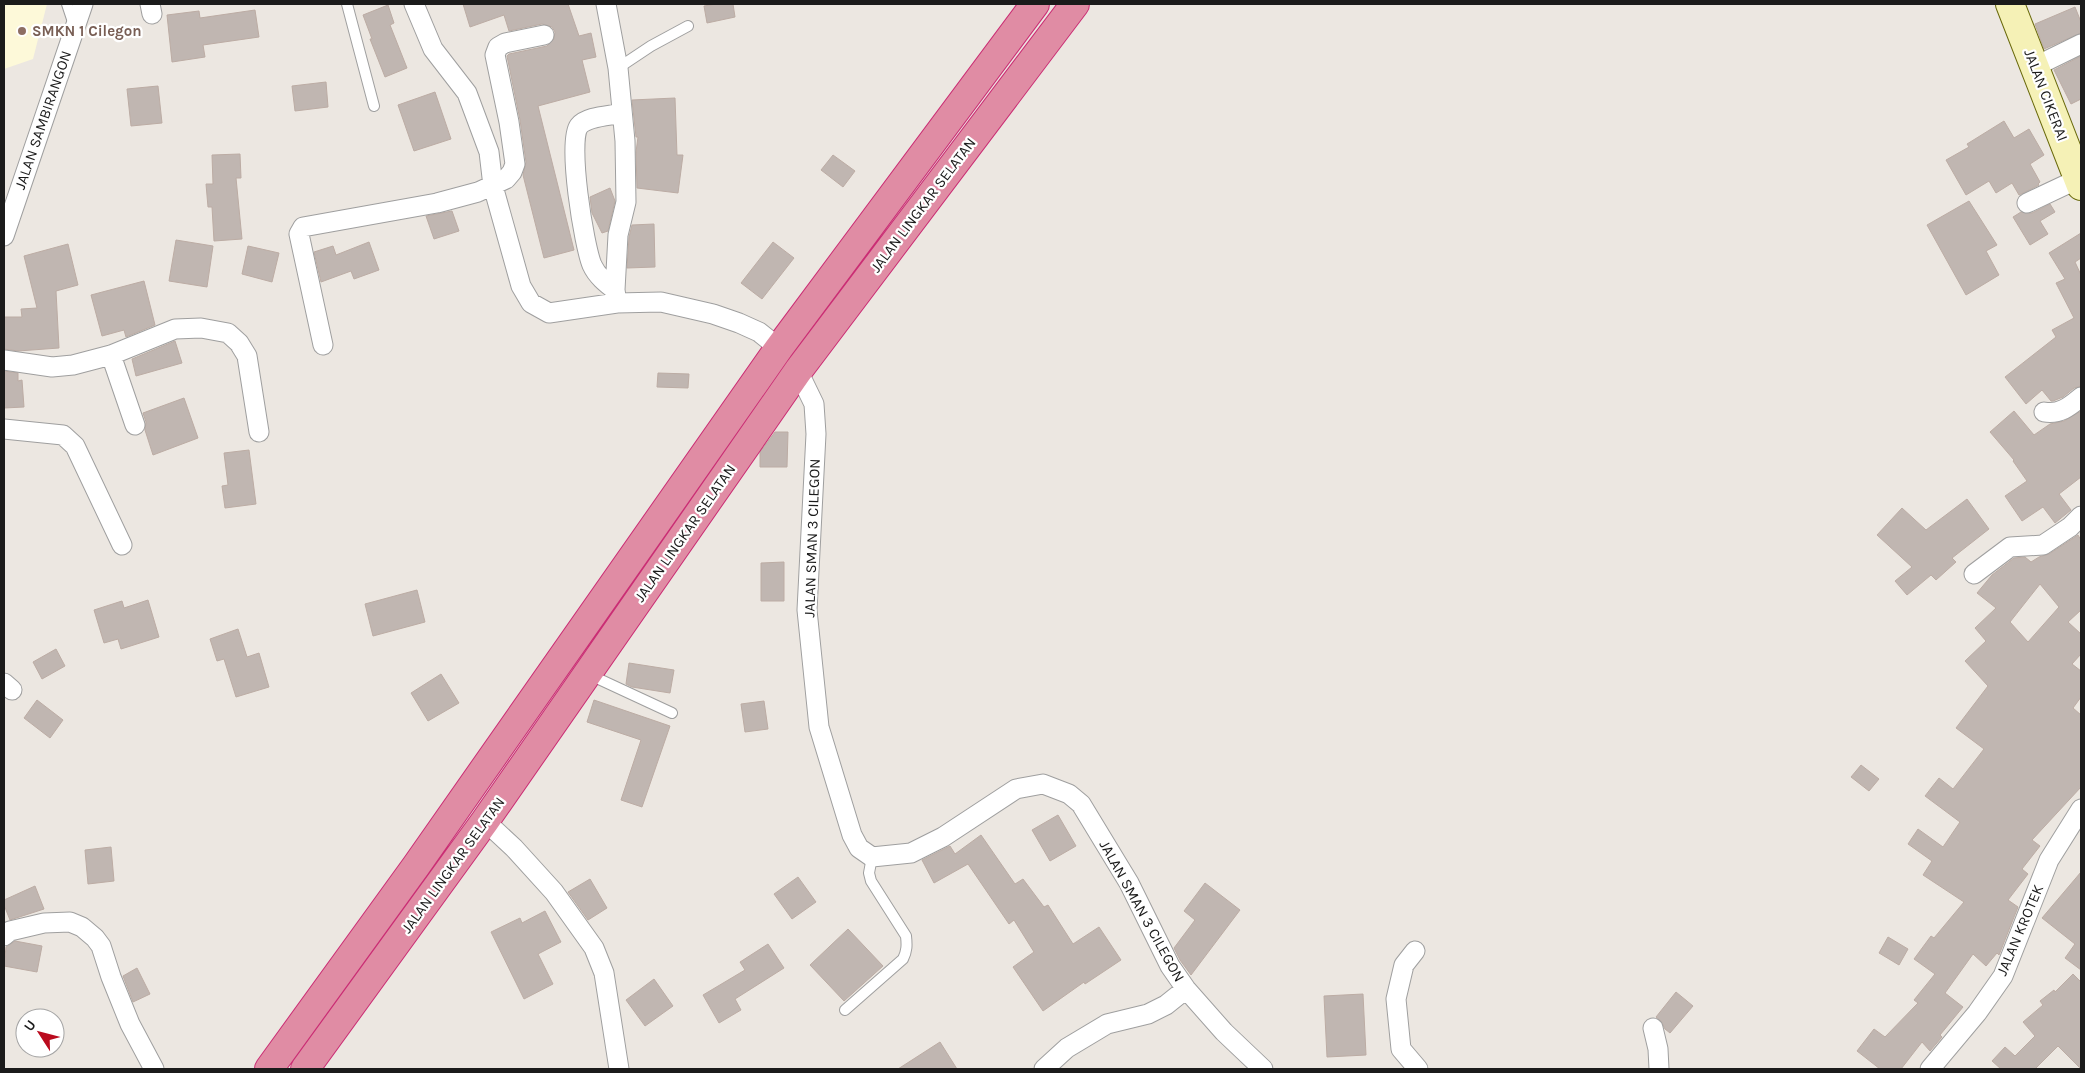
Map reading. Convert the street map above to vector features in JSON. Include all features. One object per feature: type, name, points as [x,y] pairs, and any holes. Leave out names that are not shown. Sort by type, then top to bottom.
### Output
[{"type":"highway","name":"JALAN LINGKAR SELATAN","points":[[269,1069],[416,866],[779,348],[1035,4]]},
{"type":"highway","name":"JALAN LINGKAR SELATAN","points":[[305,1069],[485,821],[798,371],[1075,4]]},
{"type":"highway","points":[[779,348],[798,371]]},
{"type":"street","name":"JALAN SAMBIRANGON","points":[[4,236],[83,4]]},
{"type":"street","points":[[414,4],[433,49],[466,93],[489,152],[493,186],[521,286],[531,303],[549,313],[616,297],[660,302],[713,314],[759,332],[779,348]]},
{"type":"street","points":[[606,4],[618,68],[625,141],[626,202],[618,235],[616,297]]},
{"type":"street","name":"JALAN CIKERAI","points":[[2010,4],[2036,66],[2080,183]]},
{"type":"street","points":[[323,345],[299,234],[303,228],[437,203],[493,186],[506,179],[512,172],[515,164],[509,122],[495,55],[498,47],[506,43],[544,35]]},
{"type":"street","points":[[2036,66],[2081,44]]},
{"type":"street","points":[[616,297],[600,277],[590,257],[586,240],[574,144],[576,131],[585,120],[622,113]]},
{"type":"street","points":[[2027,203],[2080,183]]},
{"type":"street","points":[[4,360],[52,367],[82,363],[111,355],[175,329],[200,328],[228,333],[239,343],[248,356],[259,432]]},
{"type":"street","points":[[111,355],[135,424]]},
{"type":"street","name":"JALAN SMAN 3 CILEGON","points":[[798,371],[814,404],[816,434],[807,610],[819,728],[852,835],[859,848],[872,857],[911,853],[943,837],[1016,789],[1043,784],[1069,794],[1081,804],[1130,883],[1170,966],[1186,989],[1224,1032],[1263,1069]]},
{"type":"street","points":[[2044,412],[2054,414],[2069,407],[2081,397]]},
{"type":"street","points":[[4,429],[63,435],[75,446],[122,545]]},
{"type":"street","points":[[1974,574],[2010,546],[2031,547],[2043,545],[2070,527],[2081,516]]},
{"type":"street","name":"JALAN KROTEK","points":[[1930,1069],[1977,1013],[2003,976],[2050,860],[2081,808]]},
{"type":"street","points":[[485,821],[514,848],[554,892],[594,948],[604,973],[619,1069]]},
{"type":"street","points":[[4,936],[10,931],[36,925],[70,922],[82,927],[95,938],[101,946],[110,977],[130,1024],[154,1069]]},
{"type":"street","points":[[1415,951],[1404,964],[1396,999],[1401,1049],[1418,1069]]},
{"type":"street","points":[[1044,1069],[1067,1048],[1107,1024],[1148,1014],[1166,1004],[1186,989]]},
{"type":"street","points":[[1653,1028],[1658,1049],[1659,1069]]},
{"type":"lane","points":[[67,4],[76,28]]},
{"type":"lane","points":[[347,4],[374,106]]},
{"type":"lane","points":[[618,68],[651,46],[688,26]]},
{"type":"lane","points":[[587,674],[672,713]]},
{"type":"lane","points":[[845,1010],[903,960],[907,944],[906,936],[868,873],[872,857]]},
{"type":"shaded area","name":"SMKN 1 Cilegon","points":[[4,4],[47,4],[33,59],[4,69]]},
{"type":"building","points":[[463,4],[568,4],[579,36],[591,33],[596,57],[582,60],[590,92],[538,106],[574,250],[544,258],[523,175],[526,162],[520,120],[507,56],[547,46],[554,39],[555,32],[552,27],[542,24],[509,31],[504,15],[470,27]]},
{"type":"building","points":[[733,4],[735,17],[707,23],[704,6]]},
{"type":"building","points":[[388,5],[394,23],[390,25],[407,68],[385,77],[363,15]]},
{"type":"building","points":[[2075,7],[2081,22],[2081,33],[2044,49],[2035,24]]},
{"type":"building","points":[[255,10],[259,37],[203,45],[205,57],[172,62],[167,15],[199,11],[200,18]]},
{"type":"building","points":[[2081,56],[2081,99],[2071,104],[2054,70]]},
{"type":"building","points":[[326,82],[328,107],[295,111],[292,86]]},
{"type":"building","points":[[158,86],[162,123],[131,126],[127,89]]},
{"type":"building","points":[[435,92],[451,139],[414,151],[398,105]]},
{"type":"building","points":[[675,98],[677,155],[683,155],[678,193],[637,188],[636,152],[638,137],[636,137],[632,100]]},
{"type":"building","points":[[2004,121],[2014,138],[2029,129],[2044,155],[2030,164],[2040,182],[2039,185],[2019,195],[2012,183],[1996,193],[1989,181],[1966,195],[1946,160],[1969,147],[1967,144]]},
{"type":"building","points":[[240,154],[241,178],[236,178],[242,239],[214,241],[212,207],[208,207],[206,184],[213,184],[212,155]]},
{"type":"building","points":[[833,155],[855,171],[843,187],[821,170]]},
{"type":"building","points":[[610,188],[615,201],[608,231],[602,233],[592,213],[590,197]]},
{"type":"building","points":[[1969,201],[1997,245],[1986,251],[1999,275],[1966,295],[1927,225]]},
{"type":"building","points":[[2050,204],[2055,212],[2040,221],[2048,234],[2030,245],[2013,217],[2021,212],[2032,213]]},
{"type":"building","points":[[452,211],[459,231],[434,239],[426,216]]},
{"type":"building","points":[[654,224],[655,267],[627,268],[629,237],[632,225]]},
{"type":"building","points":[[2081,233],[2081,258],[2075,262],[2081,275],[2081,386],[2074,388],[2063,397],[2053,401],[2042,390],[2026,404],[2005,377],[2056,337],[2052,330],[2074,318],[2056,283],[2065,279],[2049,253]]},
{"type":"building","points":[[176,240],[213,246],[207,287],[169,281]]},
{"type":"building","points":[[369,242],[379,270],[354,279],[351,271],[321,282],[314,252],[333,246],[336,255]]},
{"type":"building","points":[[773,242],[794,258],[762,299],[741,283]]},
{"type":"building","points":[[68,244],[78,285],[56,291],[59,348],[18,351],[4,349],[4,317],[22,317],[21,309],[37,308],[24,256]]},
{"type":"building","points":[[248,246],[279,253],[272,282],[242,274]]},
{"type":"building","points":[[144,281],[155,325],[126,337],[124,330],[102,336],[91,295]]},
{"type":"building","points":[[175,341],[182,363],[136,376],[132,359]]},
{"type":"building","points":[[4,371],[18,373],[18,381],[22,380],[24,407],[4,408]]},
{"type":"building","points":[[658,373],[689,374],[688,388],[657,387]]},
{"type":"building","points":[[184,398],[198,438],[153,455],[145,430],[146,422],[143,413]]},
{"type":"building","points":[[2014,411],[2034,435],[2050,424],[2064,421],[2081,411],[2081,477],[2059,494],[2071,510],[2055,523],[2043,507],[2022,521],[2005,496],[2027,481],[2014,460],[1990,432]]},
{"type":"building","points":[[775,432],[788,432],[787,467],[760,467],[760,452]]},
{"type":"building","points":[[249,450],[256,504],[225,508],[222,486],[228,485],[224,453]]},
{"type":"building","points":[[1967,499],[1989,529],[1952,558],[1956,562],[1936,580],[1931,575],[1907,595],[1895,581],[1912,567],[1877,535],[1902,508],[1926,530]]},
{"type":"building","points":[[2078,535],[2081,540],[2081,610],[2068,622],[2081,634],[2081,654],[2072,664],[2081,671],[2081,697],[2073,708],[2081,715],[2081,787],[2032,840],[2040,846],[2022,869],[2028,874],[2008,900],[2018,907],[1999,955],[1997,953],[1986,966],[1973,954],[1945,993],[1963,1007],[1940,1035],[1942,1037],[1930,1051],[1922,1042],[1901,1069],[1880,1069],[1857,1051],[1874,1029],[1885,1037],[1918,1003],[1914,1000],[1935,974],[1914,959],[1931,936],[1934,938],[1964,902],[1923,875],[1932,861],[1908,844],[1918,829],[1943,847],[1960,822],[1925,796],[1939,778],[1953,789],[1984,749],[1956,728],[1988,686],[1965,661],[1986,641],[1975,628],[1996,608],[1977,593],[1992,575],[2014,558],[2025,557],[2031,562],[2049,554]],"holes":[[[2040,584],[2059,607],[2028,642],[2010,622]]]},
{"type":"building","points":[[784,562],[784,601],[761,601],[761,563]]},
{"type":"building","points":[[417,590],[425,622],[373,636],[365,604]]},
{"type":"building","points":[[148,600],[159,637],[121,649],[118,639],[104,643],[94,610],[122,601],[124,608]]},
{"type":"building","points":[[238,629],[247,657],[259,653],[269,687],[236,697],[224,659],[217,661],[210,639]]},
{"type":"building","points":[[56,649],[65,666],[42,679],[33,662]]},
{"type":"building","points":[[629,663],[674,670],[670,693],[632,687],[626,684]]},
{"type":"building","points":[[441,674],[459,703],[428,721],[411,693]]},
{"type":"building","points":[[37,700],[63,720],[50,738],[24,718]]},
{"type":"building","points":[[594,700],[670,726],[642,807],[621,800],[641,740],[587,722]]},
{"type":"building","points":[[764,701],[768,729],[745,732],[741,704]]},
{"type":"building","points":[[1861,765],[1879,779],[1869,791],[1851,777]]},
{"type":"building","points":[[1058,815],[1076,846],[1050,861],[1032,830]]},
{"type":"building","points":[[981,835],[1015,884],[1023,879],[1044,907],[1048,905],[1073,944],[1099,927],[1121,960],[1085,984],[1084,982],[1043,1011],[1013,967],[1034,952],[1014,920],[1009,924],[968,864],[934,883],[922,860],[950,846],[955,854]]},
{"type":"building","points":[[111,847],[114,881],[88,884],[85,850]]},
{"type":"building","points":[[2081,872],[2081,970],[2065,958],[2075,944],[2042,918]]},
{"type":"building","points":[[798,877],[816,902],[792,919],[774,894]]},
{"type":"building","points":[[590,879],[607,908],[588,920],[568,892]]},
{"type":"building","points":[[1205,883],[1240,910],[1191,975],[1174,948],[1195,920],[1184,911]]},
{"type":"building","points":[[35,886],[44,909],[10,920],[4,900]]},
{"type":"building","points":[[545,911],[561,942],[538,954],[553,984],[524,999],[491,932],[520,918],[522,923]]},
{"type":"building","points":[[848,929],[883,966],[844,1001],[810,965]]},
{"type":"building","points":[[1888,937],[1908,949],[1899,965],[1879,953]]},
{"type":"building","points":[[15,941],[42,946],[37,972],[4,966],[6,947]]},
{"type":"building","points":[[768,944],[784,968],[735,999],[741,1010],[719,1023],[703,995],[745,970],[740,962]]},
{"type":"building","points":[[137,968],[150,994],[133,1002],[123,976]]},
{"type":"building","points":[[2073,974],[2081,982],[2081,1069],[2058,1046],[2035,1069],[2001,1069],[1992,1061],[2005,1047],[2015,1056],[2035,1036],[2023,1022],[2043,1005],[2040,1001],[2054,990],[2055,992]]},
{"type":"building","points":[[654,979],[673,1006],[645,1026],[626,1000]]},
{"type":"building","points":[[1676,992],[1693,1006],[1670,1033],[1656,1017]]},
{"type":"building","points":[[1363,994],[1366,1055],[1327,1057],[1324,996]]},
{"type":"building","points":[[940,1042],[957,1069],[898,1069]]},
{"type":"place","name":"SMKN 1 Cilegon","points":[[22,31]]}]
